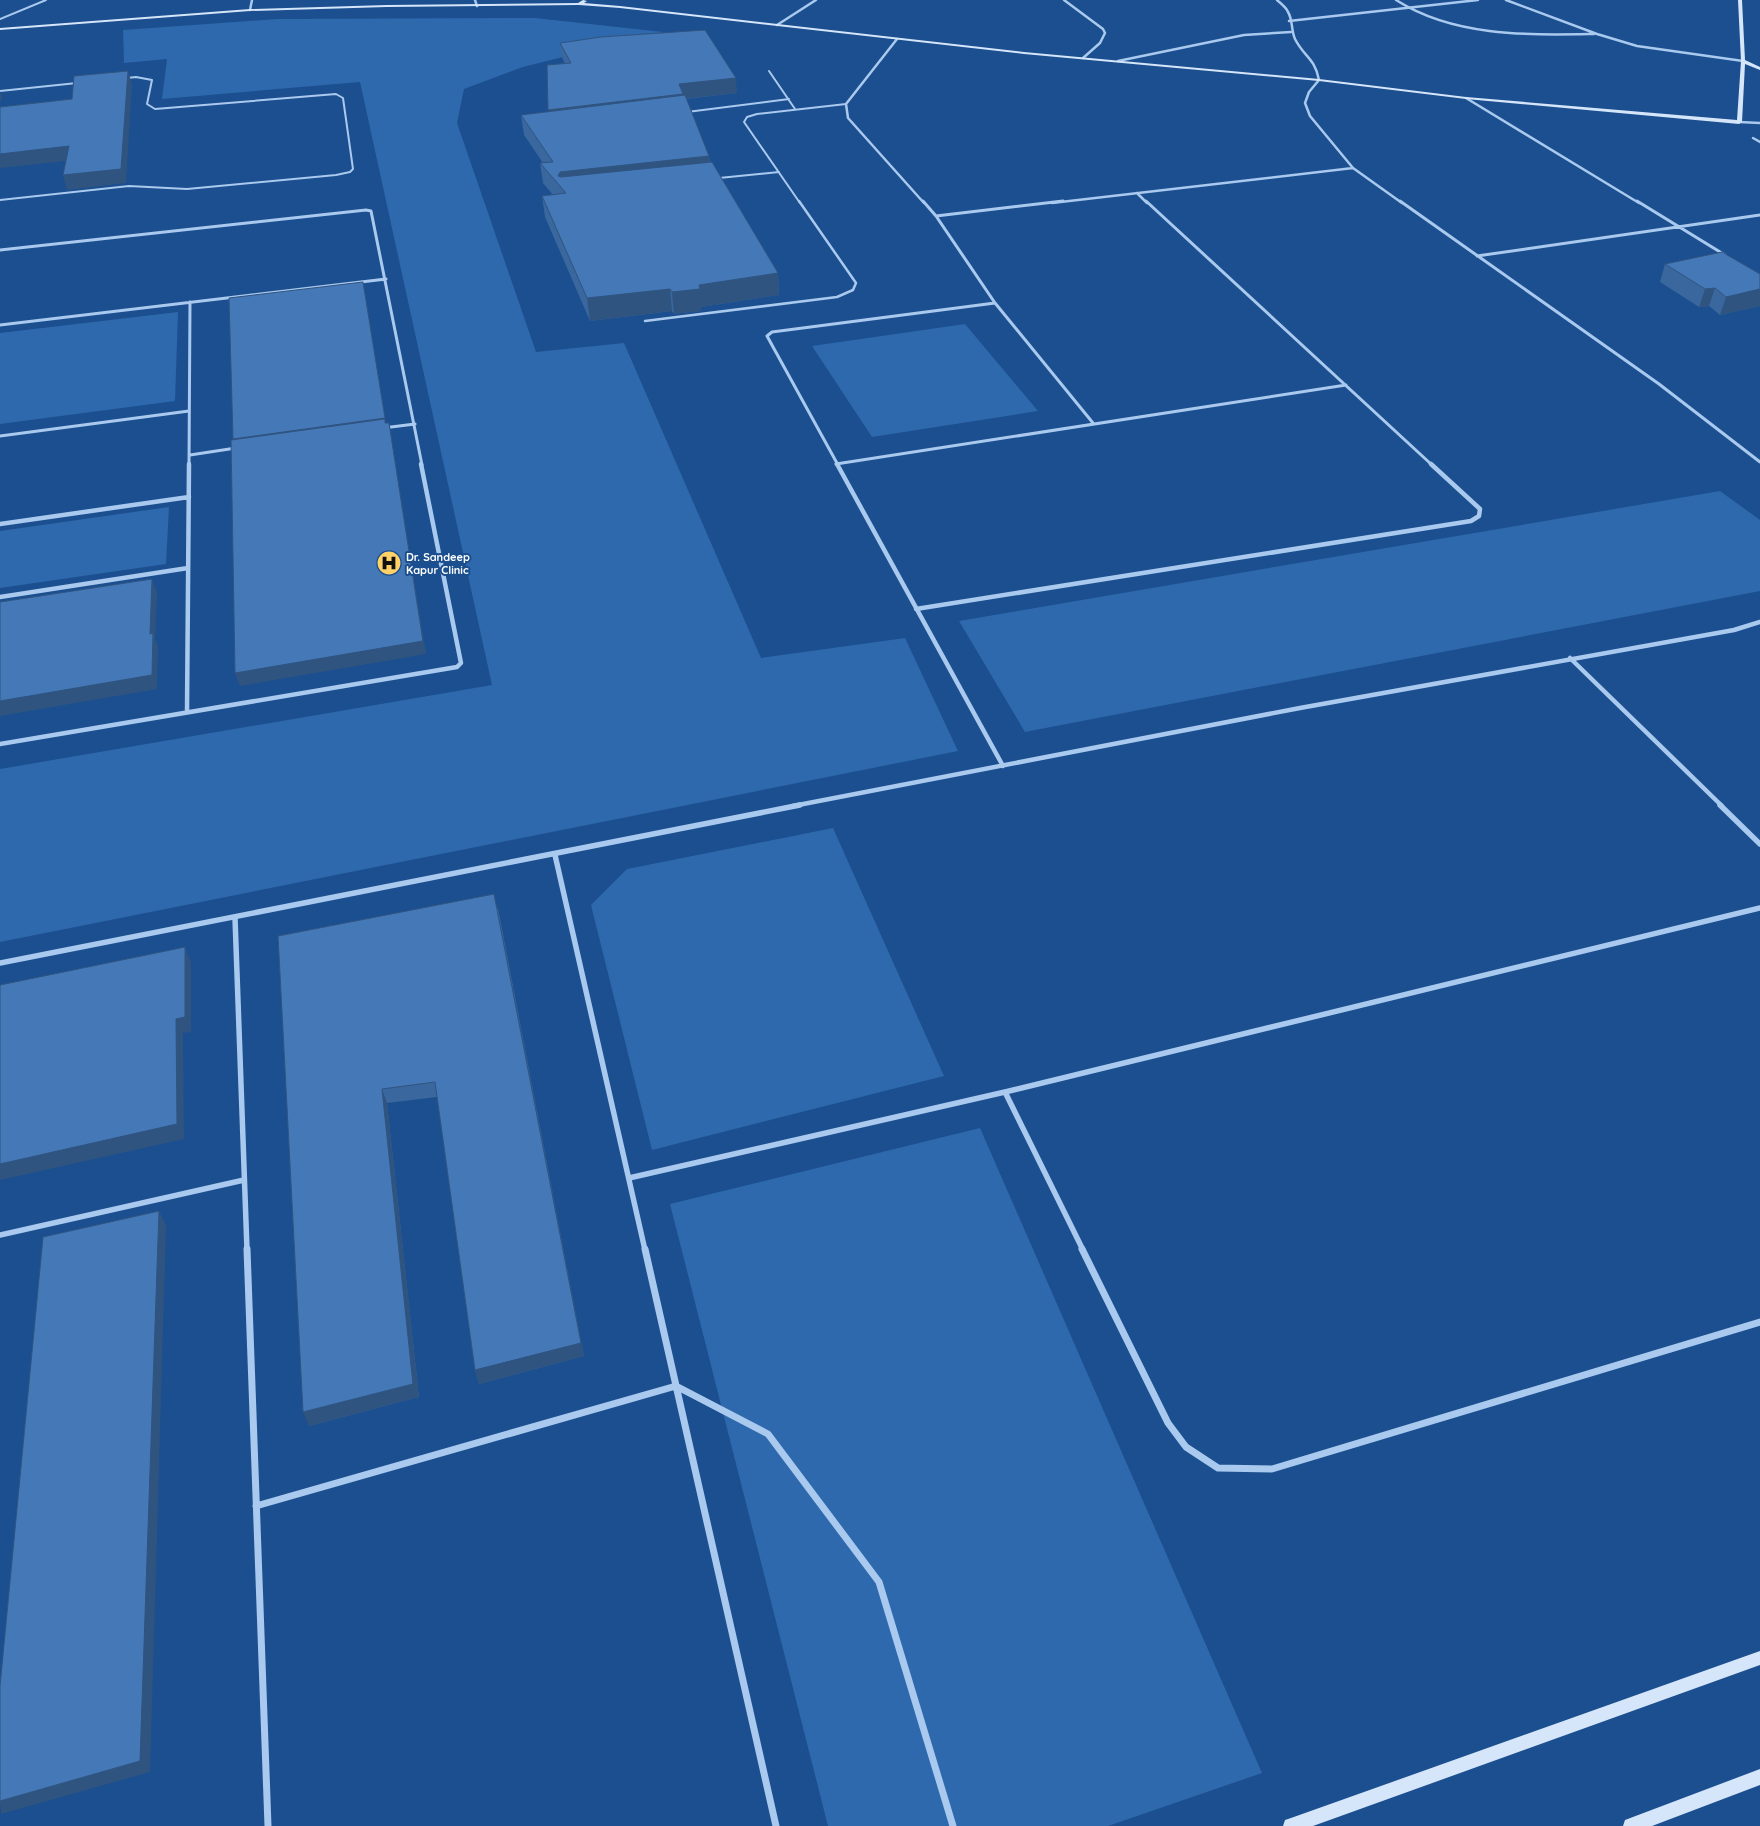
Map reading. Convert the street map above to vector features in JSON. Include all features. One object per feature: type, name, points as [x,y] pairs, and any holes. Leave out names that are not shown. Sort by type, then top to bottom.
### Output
[{"type":"street","points":[[250,10],[252,0]]},
{"type":"street","points":[[475,0],[477,6]]},
{"type":"street","points":[[579,4],[588,0]]},
{"type":"street","points":[[777,25],[816,0]]},
{"type":"street","points":[[1064,0],[1103,29],[1105,33],[1100,43],[1083,58]]},
{"type":"street","points":[[1277,0],[1288,11],[1291,32],[1300,47],[1314,59],[1319,80]]},
{"type":"street","points":[[1396,0],[1406,8],[1452,24],[1474,28],[1597,34]]},
{"type":"street","points":[[1289,21],[1478,0]]},
{"type":"street","points":[[1506,0],[1597,34],[1638,46],[1743,61],[1760,69]]},
{"type":"street","points":[[1739,122],[1743,61],[1740,0]]},
{"type":"street","points":[[0,29],[250,10],[387,6],[579,4],[897,39],[1319,80],[1466,98],[1760,123]]},
{"type":"street","points":[[1118,60],[1244,35],[1291,32]]},
{"type":"street","points":[[897,39],[846,104],[848,118],[936,216],[995,303],[1093,424]]},
{"type":"street","points":[[1319,80],[1309,92],[1305,102],[1310,116],[1353,168],[1659,384],[1760,462]]},
{"type":"street","points":[[1466,98],[1728,256]]},
{"type":"street","points":[[1753,138],[1760,142]]},
{"type":"street","points":[[936,216],[1353,168]]},
{"type":"street","points":[[916,609],[1471,521],[1479,516],[1480,509],[1137,193]]},
{"type":"street","points":[[0,250],[369,210],[372,212],[461,664],[448,668],[0,744]]},
{"type":"street","points":[[1476,256],[1760,215]]},
{"type":"street","points":[[0,325],[386,279]]},
{"type":"street","points":[[187,712],[190,302]]},
{"type":"street","points":[[995,303],[768,334],[836,464],[1003,766]]},
{"type":"street","points":[[836,464],[1346,385]]},
{"type":"street","points":[[0,436],[189,411]]},
{"type":"street","points":[[376,429],[415,424]]},
{"type":"street","points":[[190,455],[239,448]]},
{"type":"street","points":[[0,524],[189,497]]},
{"type":"street","points":[[0,597],[188,568]]},
{"type":"street","points":[[0,963],[1003,766],[1570,658],[1734,630],[1760,622]]},
{"type":"street","points":[[1570,658],[1760,844]]},
{"type":"street","points":[[555,855],[776,1826]]},
{"type":"street","points":[[629,1178],[1005,1092],[1760,908]]},
{"type":"street","points":[[234,918],[268,1826]]},
{"type":"street","points":[[1005,1092],[1168,1423],[1186,1447],[1218,1468],[1272,1469],[1760,1322]]},
{"type":"street","points":[[0,1235],[244,1180]]},
{"type":"street","points":[[256,1506],[676,1386],[768,1434],[879,1582],[953,1826]]},
{"type":"street","points":[[1291,1826],[1760,1658]]},
{"type":"street","points":[[1630,1826],[1760,1777]]},
{"type":"lane","points":[[0,19],[46,0]]},
{"type":"lane","points":[[769,71],[795,109]]},
{"type":"lane","points":[[0,200],[129,186],[187,189],[336,175],[350,172],[353,169],[341,95],[328,94],[155,109],[147,104],[152,80],[136,77],[126,78]]},
{"type":"lane","points":[[0,91],[78,83]]},
{"type":"lane","points":[[683,112],[789,99]]},
{"type":"lane","points":[[645,321],[837,297],[853,290],[856,283],[744,122],[751,115],[846,104]]},
{"type":"lane","points":[[710,180],[779,172]]},
{"type":"shaded area","points":[[535,18],[663,32],[523,67],[464,89],[457,123],[536,352],[624,343],[761,658],[905,638],[958,751],[0,942],[0,769],[492,685],[360,82],[162,99],[167,59],[124,63],[123,30],[277,19]]},
{"type":"shaded area","points":[[178,312],[175,401],[0,424],[0,333]]},
{"type":"shaded area","points":[[965,324],[1038,411],[872,437],[812,346]]},
{"type":"shaded area","points":[[1720,491],[1760,520],[1760,591],[1025,732],[959,621]]},
{"type":"shaded area","points":[[169,507],[166,564],[0,588],[0,531]]},
{"type":"shaded area","points":[[833,828],[944,1076],[652,1150],[591,905],[627,869]]},
{"type":"shaded area","points":[[980,1128],[1262,1773],[1108,1826],[828,1826],[670,1204]]},
{"type":"building","points":[[705,30],[736,78],[679,84],[683,94],[548,110],[547,65],[571,63],[560,43],[601,37]]},
{"type":"building","points":[[128,71],[121,169],[63,175],[69,146],[0,154],[0,107],[72,99],[74,76]]},
{"type":"building","points":[[685,95],[709,156],[560,172],[558,176],[712,162],[778,273],[699,285],[700,289],[672,292],[670,289],[587,298],[542,196],[566,193],[540,163],[553,162],[521,115]]},
{"type":"building","points":[[1722,252],[1760,274],[1760,289],[1726,297],[1715,288],[1705,289],[1665,264]]},
{"type":"building","points":[[363,282],[385,418],[233,439],[229,298]]},
{"type":"building","points":[[385,419],[385,423],[389,423],[423,641],[235,673],[231,440]]},
{"type":"building","points":[[152,579],[150,634],[153,633],[152,675],[0,701],[0,602]]},
{"type":"building","points":[[494,894],[581,1343],[475,1370],[435,1082],[382,1089],[413,1384],[303,1412],[278,936]]},
{"type":"building","points":[[185,947],[185,1017],[176,1019],[177,1124],[0,1164],[0,985]]},
{"type":"building","points":[[159,1211],[140,1761],[0,1801],[0,1686],[43,1237]]},
{"type":"place","name":"Dr. Sandeep Kapur Clinic","points":[[389,563]]}]
